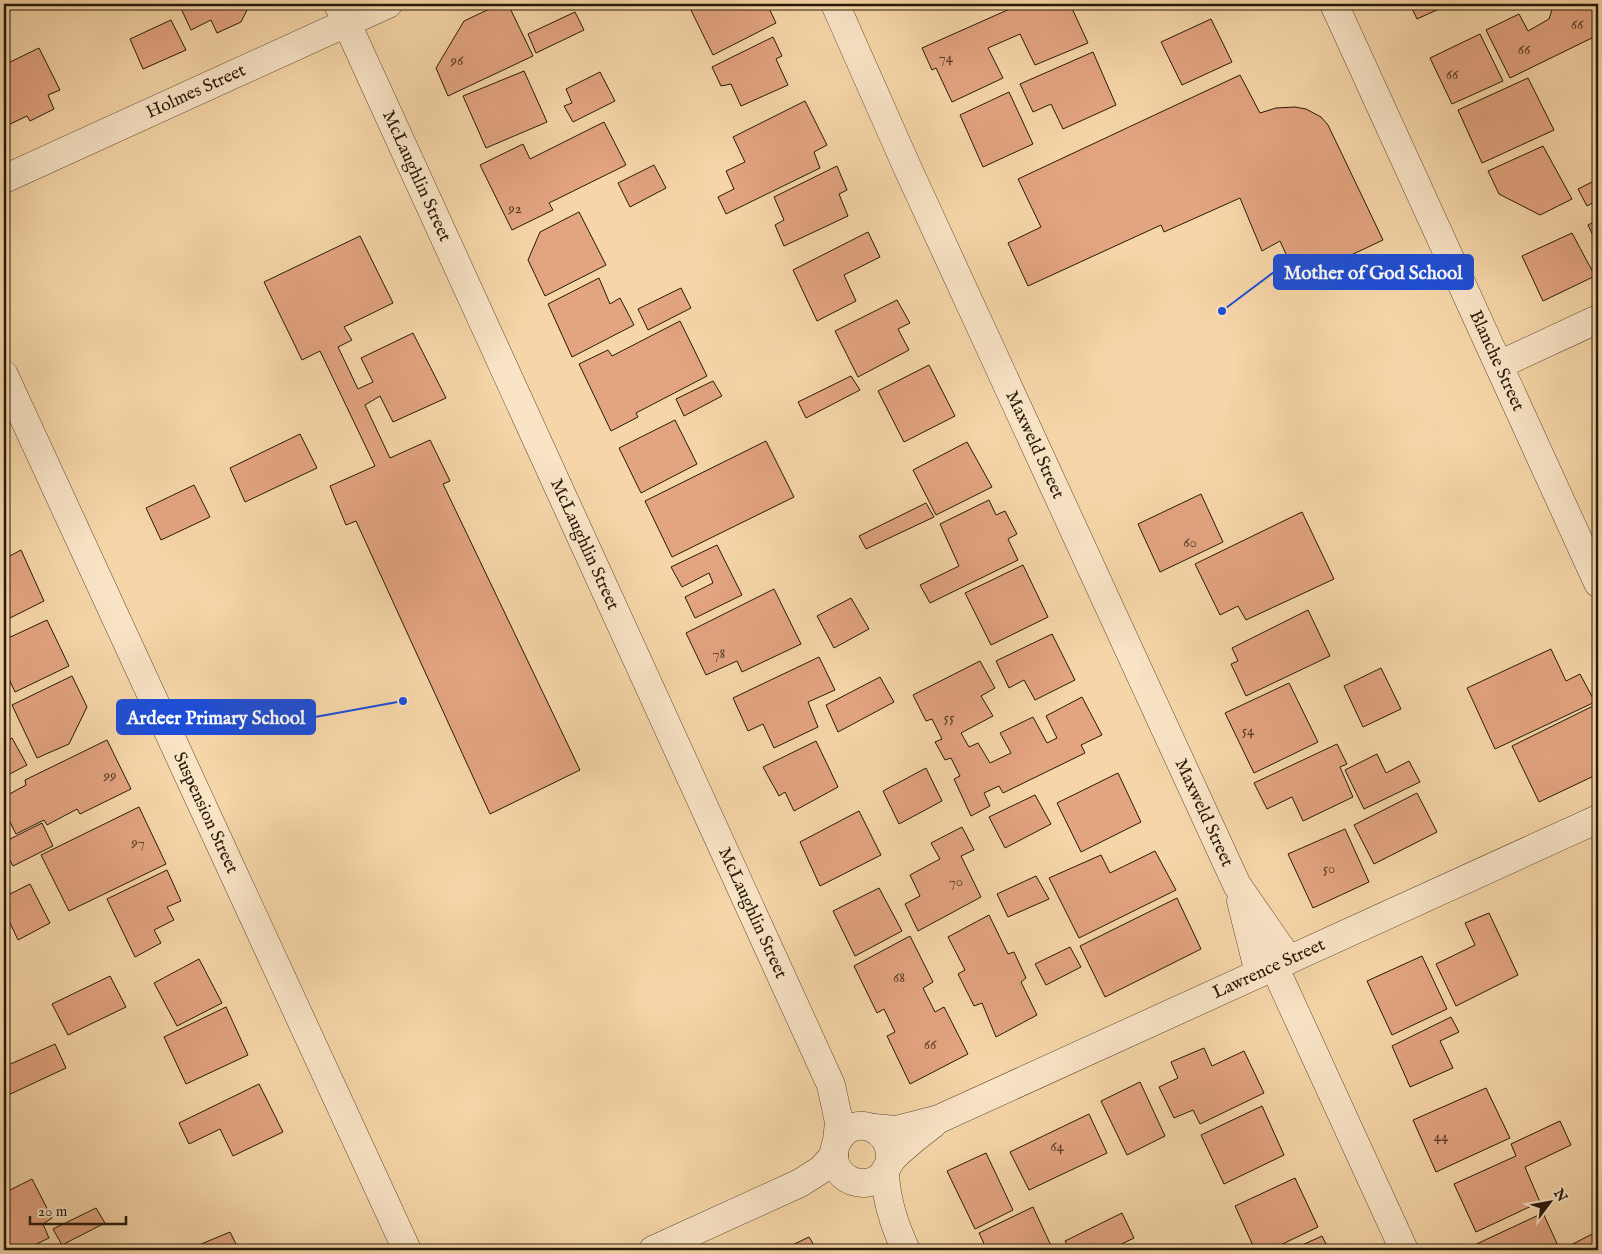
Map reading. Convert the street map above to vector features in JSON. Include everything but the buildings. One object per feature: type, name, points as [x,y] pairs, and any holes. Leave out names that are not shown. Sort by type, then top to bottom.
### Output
[{"type":"street","name":"Holmes Street","points":[[4,179],[343,13],[388,4]]},
{"type":"street","name":"Maxweld Street","points":[[834,4],[1404,1250]]},
{"type":"street","name":"Blanche Street","points":[[1334,4],[1598,583]]},
{"type":"street","name":"McLaughlin Street","points":[[343,13],[831,1085],[839,1122],[835,1148]]},
{"type":"street","points":[[1499,365],[1598,319]]},
{"type":"street","name":"Suspension Street","points":[[4,375],[407,1250]]},
{"type":"street","name":"Lawrence Street","points":[[870,1127],[896,1130],[939,1119],[1598,819]]},
{"type":"street","name":"McLaughlin Street","points":[[831,1085],[850,1110],[870,1127]]},
{"type":"street","name":"Lawrence Street","points":[[888,1167],[911,1140],[939,1119]]},
{"type":"street","points":[[653,1250],[800,1183],[822,1169],[843,1134],[857,1126],[870,1127],[886,1138],[890,1145],[886,1192],[900,1238]]},
{"type":"street","points":[[835,1148],[836,1164],[840,1172],[876,1201],[900,1238]]},
{"type":"street","points":[[800,1183],[827,1179],[872,1182],[888,1167]]},
{"type":"place","name":"Mother of God School","points":[[1222,311]]},
{"type":"place","name":"Ardeer Primary School","points":[[403,701]]}]
